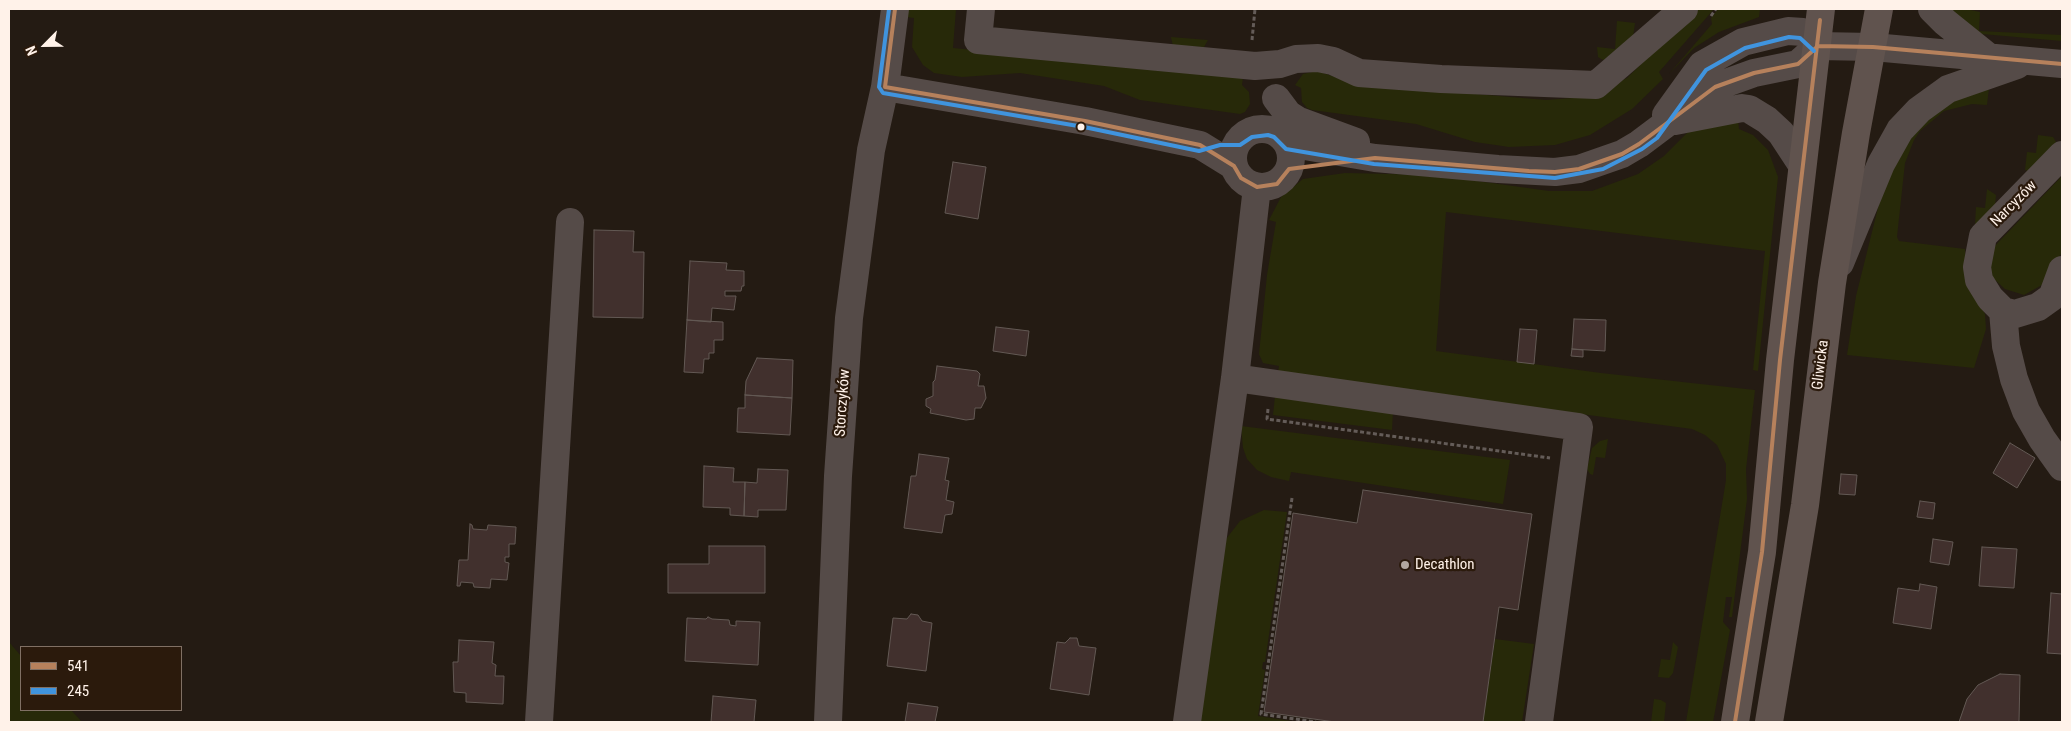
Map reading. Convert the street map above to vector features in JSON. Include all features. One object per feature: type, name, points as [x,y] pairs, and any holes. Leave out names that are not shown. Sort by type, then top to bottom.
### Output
[{"type":"main road","points":[[1735,722],[1762,552],[1780,360],[1821,9]]},
{"type":"main road","name":"Gliwicka","points":[[1769,722],[1806,505],[1832,283],[1856,132],[1879,9]]},
{"type":"street","name":"Storczyków","points":[[828,722],[838,476],[849,318],[871,150],[885,87],[895,9]]},
{"type":"street","points":[[981,9],[978,40],[1255,66],[1280,64],[1296,59],[1318,58],[1333,60],[1359,73],[1440,80],[1596,85],[1684,9]]},
{"type":"street","points":[[1766,35],[1788,9]]},
{"type":"street","points":[[1932,9],[1945,22],[1992,59]]},
{"type":"street","points":[[1662,128],[1702,65],[1743,42],[1788,31],[1803,32],[1818,46],[1873,47],[2062,64]]},
{"type":"street","points":[[1280,64],[1276,98],[1278,136],[1292,159],[1289,170],[1277,184],[1257,187],[1241,178],[1234,166],[1233,153],[1239,139],[1250,131],[1278,136],[1387,158],[1555,172],[1601,163],[1622,154],[1662,128],[1715,87],[1754,73],[1798,64],[1818,46]]},
{"type":"street","points":[[1832,283],[1881,164],[1900,130],[1919,110],[1948,89],[2026,62]]},
{"type":"street","points":[[885,87],[1086,121],[1200,145],[1234,166]]},
{"type":"street","points":[[1276,98],[1288,114],[1299,121],[1387,158]]},
{"type":"street","points":[[1662,128],[1742,108],[1749,109],[1767,120],[1781,133],[1802,165]]},
{"type":"street","points":[[1200,145],[1219,139],[1239,139]]},
{"type":"street","name":"Narcyzów","points":[[2003,311],[1990,298],[1980,280],[1976,267],[1983,236],[2062,155]]},
{"type":"street","points":[[1289,170],[1387,158]]},
{"type":"street","points":[[1187,722],[1235,378],[1257,187]]},
{"type":"street","points":[[539,722],[570,222]]},
{"type":"street","points":[[2062,270],[2052,297],[2038,307],[2015,314],[2003,311],[2006,346],[2014,379],[2026,411],[2062,466]]},
{"type":"street","points":[[1235,378],[1579,427],[1539,722]]},
{"type":"path","points":[[1252,44],[1255,9]]},
{"type":"path","points":[[1268,400],[1267,419],[1575,461]]},
{"type":"path","points":[[1292,498],[1261,714],[1316,722]]},
{"type":"green space","points":[[907,9],[956,9],[953,48],[1243,77],[1242,85],[1249,92],[1250,104],[1245,112],[1240,114],[1140,100],[1104,86],[1020,73],[962,77],[934,73],[923,65],[912,47],[914,18],[906,17]]},
{"type":"green space","points":[[1697,9],[1714,9],[1659,72],[1663,79],[1632,109],[1590,135],[1555,145],[1509,147],[1475,142],[1416,124],[1312,110],[1307,108],[1302,102],[1301,88],[1295,85],[1303,74],[1317,71],[1357,84],[1546,100],[1586,97],[1627,78]]},
{"type":"green space","points":[[1718,9],[1760,9],[1759,17],[1719,32],[1694,48],[1669,74],[1712,24],[1711,18]]},
{"type":"green space","points":[[1943,9],[1966,9],[1980,12],[1979,31],[2062,35],[2062,41],[1982,34],[1958,22]]},
{"type":"green space","points":[[1617,21],[1635,23],[1633,37],[1604,60],[1601,59],[1598,57],[1597,47],[1615,49]]},
{"type":"green space","points":[[1171,37],[1208,40],[1204,47],[1173,46]]},
{"type":"green space","points":[[1989,88],[1987,105],[1972,104],[1944,111],[1920,131],[1914,140],[1905,163],[1897,237],[1899,241],[1965,249],[1967,281],[1985,314],[1986,329],[1974,368],[1847,355],[1856,296],[1884,184],[1913,130],[1950,101]]},
{"type":"green space","points":[[1738,120],[1739,129],[1753,135],[1768,150],[1778,177],[1758,371],[1753,370],[1765,251],[1446,212],[1436,351],[1601,373],[1755,390],[1746,469],[1747,499],[1732,617],[1729,617],[1732,597],[1726,597],[1723,622],[1730,630],[1713,722],[1686,722],[1726,480],[1726,464],[1717,445],[1705,435],[1692,429],[1278,373],[1279,366],[1263,363],[1259,354],[1267,275],[1276,222],[1269,220],[1281,197],[1303,179],[1345,173],[1434,175],[1549,191],[1592,191],[1638,174],[1664,156],[1690,130]]},
{"type":"green space","points":[[2038,135],[2053,137],[2056,142],[2028,171],[2025,170],[2027,152],[2036,153]]},
{"type":"green space","points":[[2062,176],[2062,252],[2042,285],[2024,295],[2005,289],[1993,278],[1987,262],[1991,250]]},
{"type":"green space","points":[[1987,189],[1996,195],[1995,207],[1975,225],[1976,207],[1985,208]]},
{"type":"green space","points":[[1275,396],[1393,411],[1392,430],[1273,415]]},
{"type":"green space","points":[[1241,426],[1510,460],[1503,504],[1291,472],[1289,481],[1271,477],[1257,470],[1247,459],[1243,448]]},
{"type":"green space","points":[[1608,439],[1605,458],[1596,457],[1593,475],[1590,474],[1587,469],[1592,448],[1600,441]]},
{"type":"green space","points":[[1264,510],[1287,512],[1265,662],[1263,662],[1262,669],[1265,670],[1258,716],[1298,722],[1198,722],[1226,539],[1240,521]]},
{"type":"green space","points":[[1495,639],[1534,644],[1522,722],[1483,722]]},
{"type":"green space","points":[[9,642],[20,655],[20,711],[72,711],[82,722],[9,722]]},
{"type":"green space","points":[[1673,642],[1678,647],[1673,673],[1669,678],[1658,677],[1661,659],[1670,660]]},
{"type":"green space","points":[[1654,699],[1666,703],[1664,722],[1651,722]]},
{"type":"building","points":[[953,162],[986,167],[978,219],[945,213]]},
{"type":"building","points":[[594,230],[634,231],[633,252],[644,252],[643,318],[593,317]]},
{"type":"building","points":[[690,261],[727,263],[726,270],[744,271],[744,286],[742,286],[741,291],[725,291],[725,296],[736,296],[734,310],[712,308],[711,322],[687,320]]},
{"type":"building","points":[[1574,319],[1606,320],[1605,351],[1572,349]]},
{"type":"building","points":[[687,320],[723,322],[723,340],[714,340],[714,353],[709,353],[709,359],[704,359],[703,373],[684,372]]},
{"type":"building","points":[[996,327],[1029,331],[1026,356],[993,351]]},
{"type":"building","points":[[1520,329],[1537,330],[1534,364],[1517,362]]},
{"type":"building","points":[[1572,349],[1583,350],[1583,357],[1571,356]]},
{"type":"building","points":[[757,358],[793,360],[792,398],[745,395],[746,381]]},
{"type":"building","points":[[937,366],[977,371],[980,374],[978,386],[984,386],[986,398],[981,408],[975,408],[974,419],[966,420],[930,413],[931,409],[926,406],[926,399],[933,396],[933,382]]},
{"type":"building","points":[[745,395],[792,398],[790,435],[737,432],[738,408],[745,408]]},
{"type":"building","points":[[2010,443],[2035,458],[2017,488],[1993,473]]},
{"type":"building","points":[[919,454],[949,458],[945,480],[949,481],[946,500],[954,502],[952,514],[945,515],[942,533],[904,528],[911,476],[916,476]]},
{"type":"building","points":[[704,466],[734,468],[733,482],[745,482],[744,516],[730,515],[730,508],[703,507]]},
{"type":"building","points":[[758,469],[788,470],[786,510],[758,510],[758,517],[744,516],[745,482],[757,483]]},
{"type":"building","points":[[1841,474],[1857,475],[1855,495],[1839,494]]},
{"type":"building","name":"Decathlon","points":[[1363,490],[1532,514],[1518,610],[1499,607],[1483,722],[1335,722],[1264,712],[1293,513],[1357,523]]},
{"type":"building","points":[[1920,501],[1935,503],[1933,519],[1917,517]]},
{"type":"building","points":[[470,524],[473,529],[487,530],[488,525],[516,527],[515,544],[509,544],[509,557],[505,557],[505,562],[509,563],[507,580],[491,579],[490,588],[474,587],[473,583],[461,582],[460,586],[457,586],[459,560],[468,560]]},
{"type":"building","points":[[1933,539],[1953,542],[1949,565],[1930,562]]},
{"type":"building","points":[[709,546],[765,546],[765,593],[668,593],[668,564],[709,564]]},
{"type":"building","points":[[1982,547],[2017,549],[2014,588],[1979,586]]},
{"type":"building","points":[[1920,584],[1937,587],[1931,629],[1893,623],[1898,588],[1919,591]]},
{"type":"building","points":[[2051,593],[2062,594],[2062,654],[2047,653]]},
{"type":"building","points":[[911,614],[918,615],[922,621],[932,623],[926,671],[887,666],[893,618],[907,619]]},
{"type":"building","points":[[708,617],[729,620],[730,625],[736,626],[736,621],[760,622],[758,665],[685,661],[687,618],[706,619]]},
{"type":"building","points":[[1070,638],[1077,638],[1079,646],[1096,648],[1089,695],[1050,689],[1057,642],[1065,643]]},
{"type":"building","points":[[459,640],[494,642],[492,663],[496,665],[495,676],[504,676],[503,704],[466,702],[466,693],[454,692],[453,662],[458,662]]},
{"type":"building","points":[[2000,674],[2020,675],[2019,722],[1959,722],[1967,699],[1978,685]]},
{"type":"building","points":[[713,696],[756,700],[754,722],[711,722]]},
{"type":"building","points":[[908,703],[938,707],[935,722],[905,722]]},
{"type":"transit line","name":"245","points":[[889,9],[879,87],[883,93],[1084,127],[1199,151],[1220,145],[1240,145],[1252,137],[1268,135],[1274,137],[1286,149],[1374,164],[1555,178],[1603,169],[1642,149],[1657,138],[1706,70],[1745,48],[1789,37],[1800,38],[1814,51]]},
{"type":"transit line","name":"541","points":[[895,9],[885,87],[1085,121],[1200,145],[1234,166],[1241,178],[1257,187],[1277,184],[1289,169],[1375,158],[1529,171],[1555,172],[1579,169],[1622,154],[1639,144],[1715,87],[1754,73],[1798,64],[1818,46],[1873,47],[2062,64]]},
{"type":"transit line","name":"541","points":[[1735,722],[1762,552],[1780,360],[1820,20]]},
{"type":"place","name":"Decathlon","points":[[1405,565]]}]
